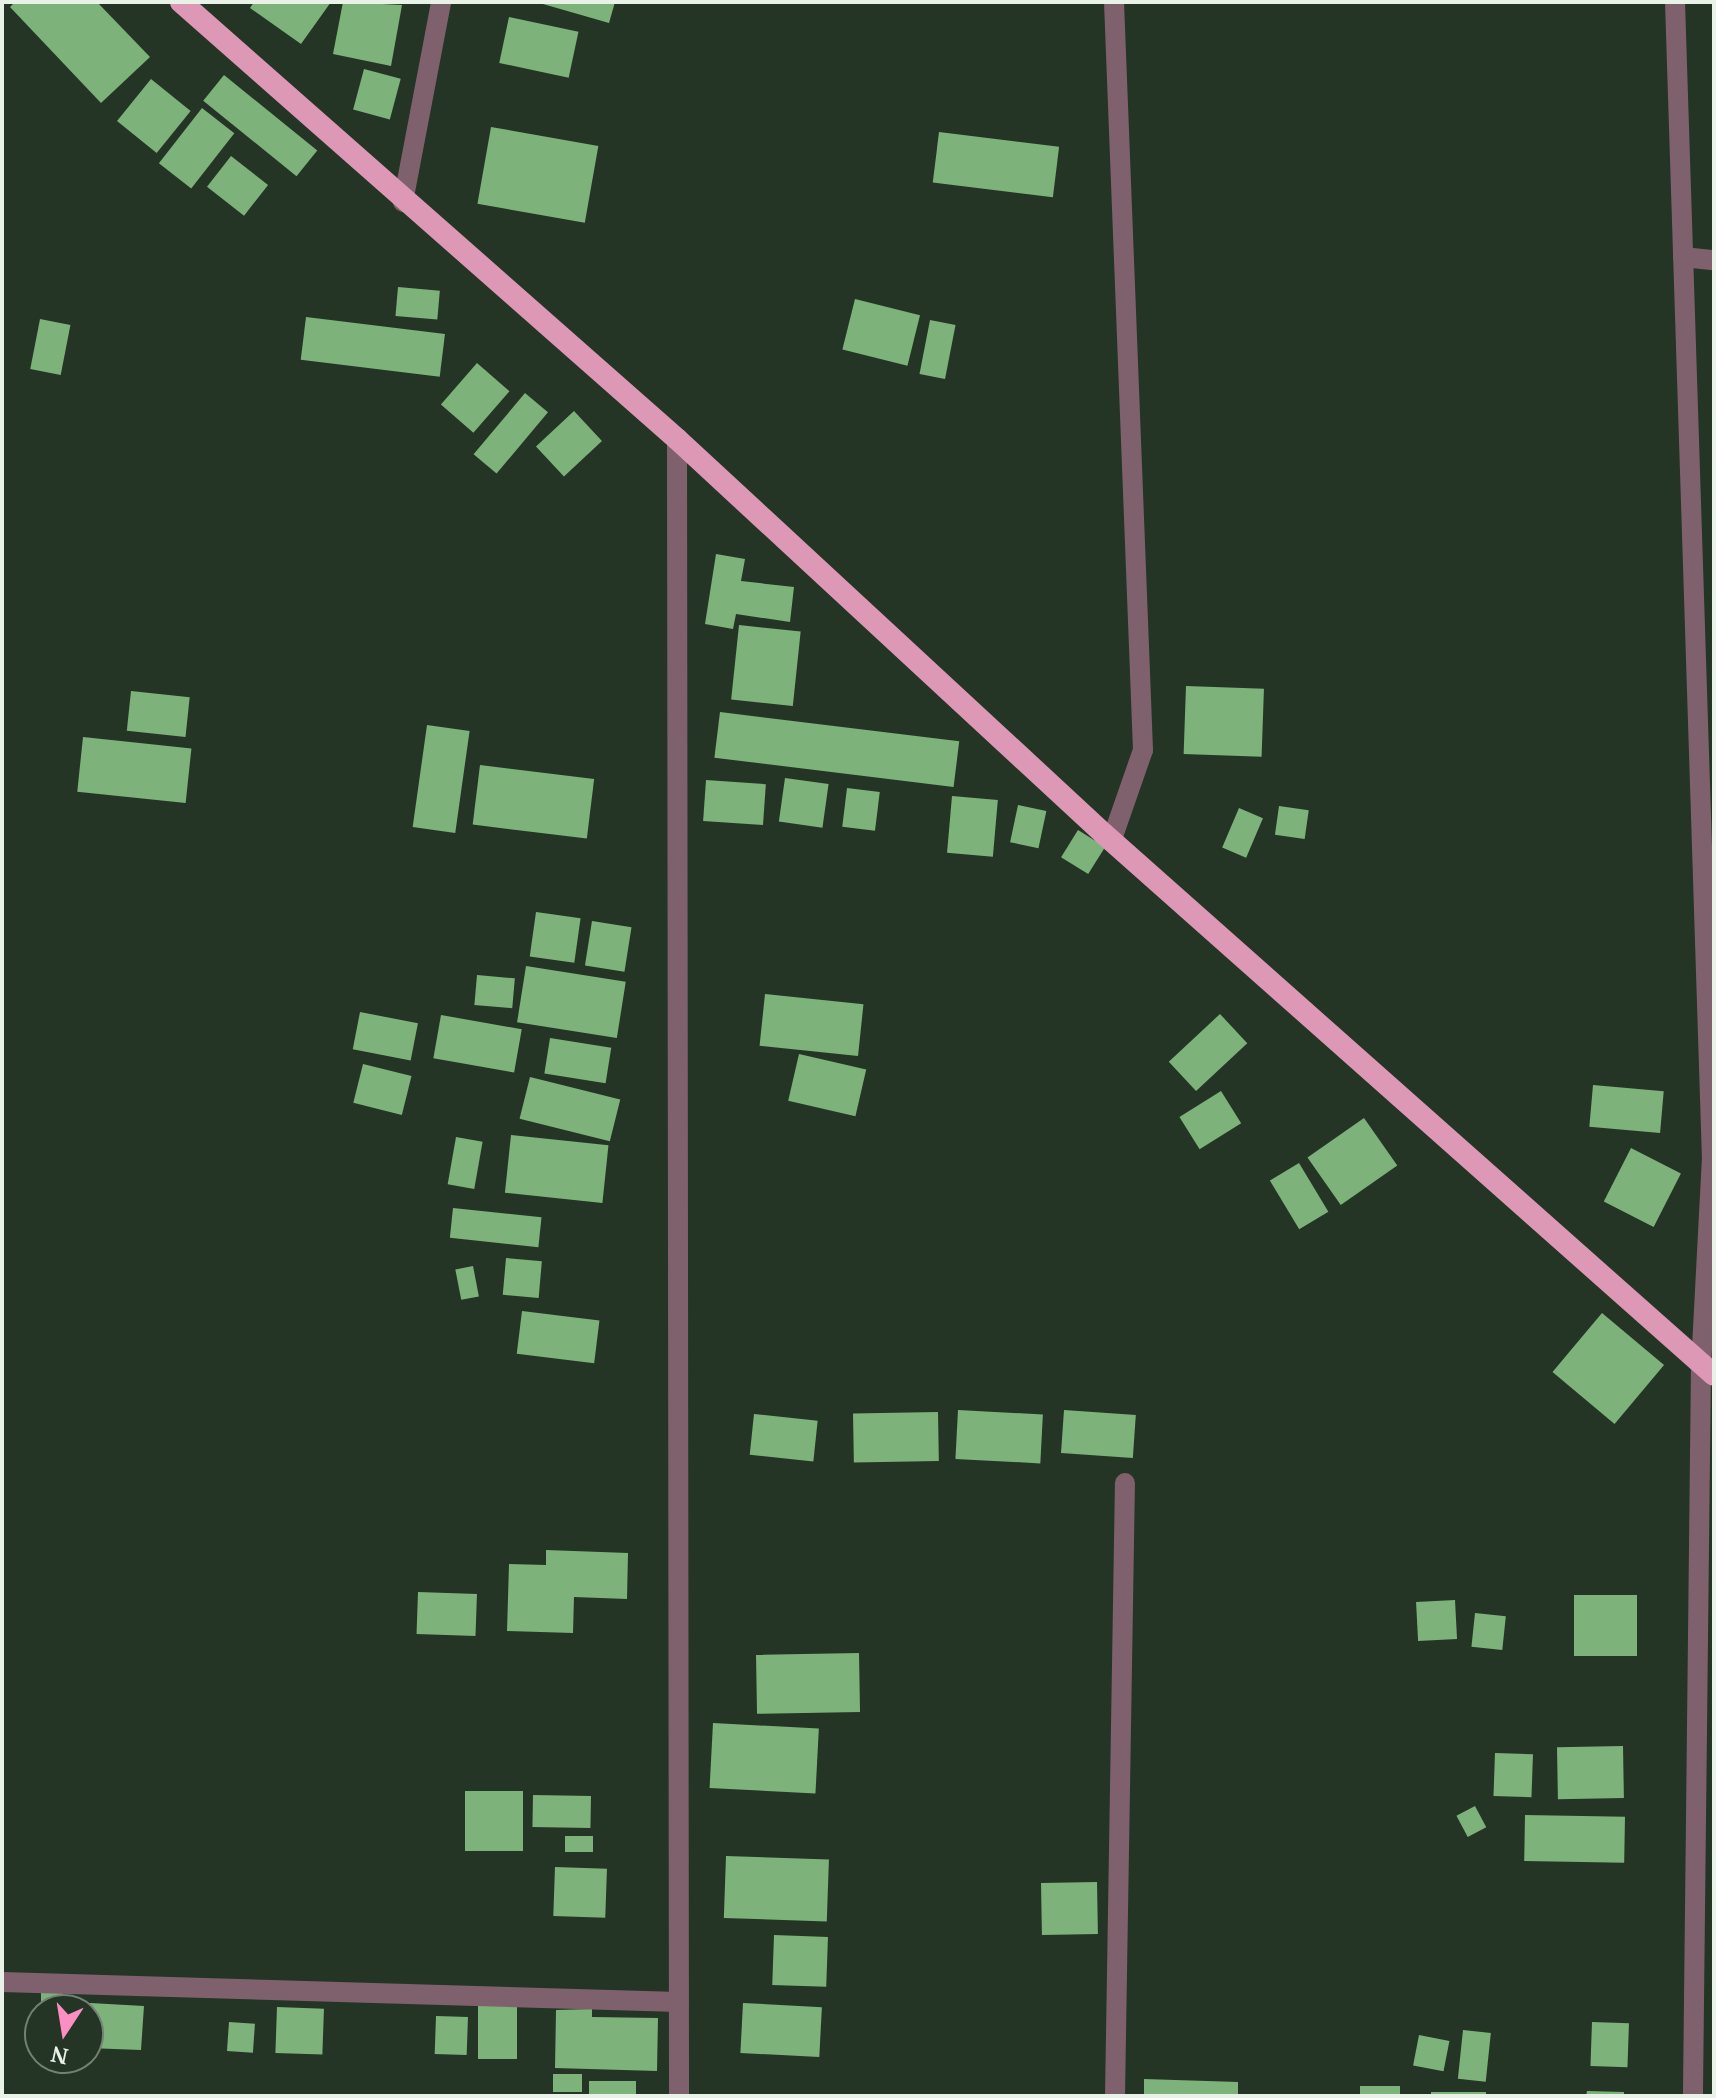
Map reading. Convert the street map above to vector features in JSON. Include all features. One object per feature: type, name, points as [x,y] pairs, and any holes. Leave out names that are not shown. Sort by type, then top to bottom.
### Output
[{"type":"highway","points":[[181,2],[403,202],[677,439],[1112,839],[1708,1370]]},
{"type":"street","points":[[403,202],[441,2]]},
{"type":"street","points":[[1112,839],[1143,750],[1114,2]]},
{"type":"street","points":[[1675,2],[1712,1157],[1693,2096]]},
{"type":"street","points":[[1683,257],[1714,260]]},
{"type":"street","points":[[677,439],[679,2096]]},
{"type":"street","points":[[1115,2096],[1125,1483]]},
{"type":"street","points":[[2,1982],[679,2002]]},
{"type":"building","points":[[15,2],[97,2],[150,57],[101,103],[10,7]]},
{"type":"building","points":[[254,2],[331,2],[301,44],[250,8]]},
{"type":"building","points":[[343,2],[402,5],[391,66],[333,54]]},
{"type":"building","points":[[536,2],[615,2],[609,23]]},
{"type":"building","points":[[509,17],[578,32],[569,78],[499,63]]},
{"type":"building","points":[[364,69],[401,79],[390,119],[353,110]]},
{"type":"building","points":[[224,75],[317,151],[296,176],[203,101]]},
{"type":"building","points":[[151,79],[191,111],[157,153],[117,121]]},
{"type":"building","points":[[202,108],[234,133],[191,188],[159,163]]},
{"type":"building","points":[[491,127],[598,146],[585,223],[477,204]]},
{"type":"building","points":[[939,132],[1059,147],[1053,197],[933,183]]},
{"type":"building","points":[[231,156],[268,185],[244,216],[207,187]]},
{"type":"building","points":[[398,287],[440,291],[437,320],[395,316]]},
{"type":"building","points":[[855,299],[920,315],[907,366],[842,349]]},
{"type":"building","points":[[306,317],[445,334],[440,377],[301,360]]},
{"type":"building","points":[[40,319],[70,325],[61,375],[30,369]]},
{"type":"building","points":[[930,320],[956,325],[945,379],[920,374]]},
{"type":"building","points":[[477,363],[509,391],[473,433],[441,405]]},
{"type":"building","points":[[525,393],[548,412],[497,474],[474,454]]},
{"type":"building","points":[[574,411],[602,441],[564,476],[536,446]]},
{"type":"building","points":[[716,554],[745,559],[741,581],[794,587],[790,622],[736,614],[733,629],[705,624]]},
{"type":"building","points":[[739,625],[801,631],[793,706],[731,700]]},
{"type":"building","points":[[1186,686],[1264,689],[1262,757],[1184,754]]},
{"type":"building","points":[[131,691],[190,697],[185,737],[127,731]]},
{"type":"building","points":[[720,712],[959,741],[954,787],[714,758]]},
{"type":"building","points":[[427,725],[470,731],[455,833],[413,827]]},
{"type":"building","points":[[83,737],[191,748],[186,803],[77,792]]},
{"type":"building","points":[[480,765],[594,779],[587,839],[473,825]]},
{"type":"building","points":[[785,778],[829,784],[822,828],[779,822]]},
{"type":"building","points":[[706,780],[766,784],[763,825],[703,821]]},
{"type":"building","points":[[847,788],[880,792],[875,831],[842,827]]},
{"type":"building","points":[[952,796],[998,800],[993,857],[947,853]]},
{"type":"building","points":[[1018,805],[1046,811],[1038,848],[1010,842]]},
{"type":"building","points":[[1279,806],[1309,810],[1305,839],[1275,835]]},
{"type":"building","points":[[1239,808],[1263,818],[1246,858],[1222,848]]},
{"type":"building","points":[[1078,830],[1105,847],[1088,874],[1061,857]]},
{"type":"building","points":[[536,912],[581,918],[574,963],[530,957]]},
{"type":"building","points":[[592,921],[632,927],[624,972],[585,965]]},
{"type":"building","points":[[526,966],[626,982],[617,1038],[517,1022]]},
{"type":"building","points":[[477,975],[515,978],[512,1008],[474,1005]]},
{"type":"building","points":[[765,994],[863,1004],[858,1056],[760,1046]]},
{"type":"building","points":[[360,1012],[418,1023],[411,1061],[353,1049]]},
{"type":"building","points":[[1220,1014],[1247,1043],[1196,1091],[1169,1062]]},
{"type":"building","points":[[441,1015],[522,1029],[514,1073],[433,1058]]},
{"type":"building","points":[[550,1038],[611,1048],[606,1083],[544,1074]]},
{"type":"building","points":[[799,1054],[866,1070],[855,1116],[788,1101]]},
{"type":"building","points":[[363,1064],[412,1076],[402,1115],[353,1103]]},
{"type":"building","points":[[530,1077],[620,1099],[610,1141],[520,1119]]},
{"type":"building","points":[[1593,1085],[1664,1091],[1660,1133],[1589,1127]]},
{"type":"building","points":[[1221,1091],[1241,1123],[1200,1149],[1179,1117]]},
{"type":"building","points":[[1364,1118],[1397,1166],[1341,1205],[1307,1158]]},
{"type":"building","points":[[511,1135],[608,1145],[602,1203],[505,1193]]},
{"type":"building","points":[[456,1137],[483,1142],[474,1189],[448,1184]]},
{"type":"building","points":[[1631,1148],[1681,1173],[1654,1227],[1604,1201]]},
{"type":"building","points":[[1299,1163],[1328,1212],[1299,1229],[1270,1181]]},
{"type":"building","points":[[453,1208],[542,1217],[538,1247],[450,1238]]},
{"type":"building","points":[[506,1258],[542,1261],[539,1298],[503,1295]]},
{"type":"building","points":[[473,1266],[479,1296],[461,1300],[455,1269]]},
{"type":"building","points":[[522,1311],[599,1321],[594,1363],[517,1354]]},
{"type":"building","points":[[1602,1313],[1664,1365],[1615,1424],[1553,1372]]},
{"type":"building","points":[[958,1410],[1043,1414],[1040,1463],[955,1459]]},
{"type":"building","points":[[1064,1410],[1136,1415],[1133,1458],[1061,1453]]},
{"type":"building","points":[[938,1412],[939,1461],[854,1462],[853,1413]]},
{"type":"building","points":[[754,1414],[818,1421],[813,1461],[750,1455]]},
{"type":"building","points":[[546,1550],[628,1553],[627,1599],[574,1597],[573,1633],[507,1631],[509,1564],[546,1565]]},
{"type":"building","points":[[418,1592],[477,1594],[475,1636],[417,1634]]},
{"type":"building","points":[[1574,1595],[1637,1595],[1637,1656],[1574,1656]]},
{"type":"building","points":[[1455,1600],[1457,1639],[1418,1641],[1416,1602]]},
{"type":"building","points":[[1475,1613],[1506,1616],[1502,1650],[1471,1647]]},
{"type":"building","points":[[859,1653],[860,1712],[757,1714],[756,1655]]},
{"type":"building","points":[[713,1723],[819,1729],[815,1793],[710,1788]]},
{"type":"building","points":[[1623,1746],[1624,1798],[1558,1799],[1557,1747]]},
{"type":"building","points":[[1495,1753],[1533,1754],[1531,1797],[1493,1796]]},
{"type":"building","points":[[465,1791],[523,1791],[523,1851],[465,1851]]},
{"type":"building","points":[[533,1795],[591,1796],[590,1828],[532,1827]]},
{"type":"building","points":[[1475,1806],[1486,1827],[1468,1837],[1456,1816]]},
{"type":"building","points":[[1525,1815],[1625,1817],[1624,1863],[1524,1861]]},
{"type":"building","points":[[565,1836],[593,1836],[593,1852],[565,1852]]},
{"type":"building","points":[[726,1856],[829,1860],[827,1922],[724,1918]]},
{"type":"building","points":[[555,1867],[607,1869],[605,1918],[553,1916]]},
{"type":"building","points":[[1097,1882],[1098,1934],[1042,1935],[1041,1883]]},
{"type":"building","points":[[774,1935],[828,1937],[826,1987],[772,1985]]},
{"type":"building","points":[[41,1991],[63,1991],[63,1994],[41,1994]]},
{"type":"building","points":[[743,2003],[822,2007],[819,2057],[740,2053]]},
{"type":"building","points":[[104,2004],[144,2006],[141,2050],[104,2049]]},
{"type":"building","points":[[478,2006],[517,2006],[517,2059],[478,2059]]},
{"type":"building","points":[[277,2007],[324,2009],[322,2055],[275,2053]]},
{"type":"building","points":[[592,2009],[592,2017],[658,2018],[657,2071],[555,2068],[556,2010]]},
{"type":"building","points":[[436,2016],[468,2017],[467,2055],[435,2054]]},
{"type":"building","points":[[229,2022],[255,2024],[253,2053],[227,2051]]},
{"type":"building","points":[[1592,2022],[1629,2023],[1627,2067],[1590,2066]]},
{"type":"building","points":[[1463,2030],[1491,2033],[1486,2082],[1458,2079]]},
{"type":"building","points":[[1419,2035],[1449,2041],[1444,2071],[1413,2065]]},
{"type":"building","points":[[553,2074],[582,2074],[582,2092],[553,2092]]},
{"type":"building","points":[[1144,2079],[1238,2082],[1238,2096],[1144,2096]]},
{"type":"building","points":[[589,2081],[636,2081],[636,2096],[589,2096]]},
{"type":"building","points":[[1360,2086],[1400,2086],[1400,2096],[1360,2096]]},
{"type":"building","points":[[1587,2091],[1624,2092],[1624,2096],[1586,2096]]},
{"type":"building","points":[[1431,2092],[1486,2092],[1486,2096],[1431,2096]]}]
